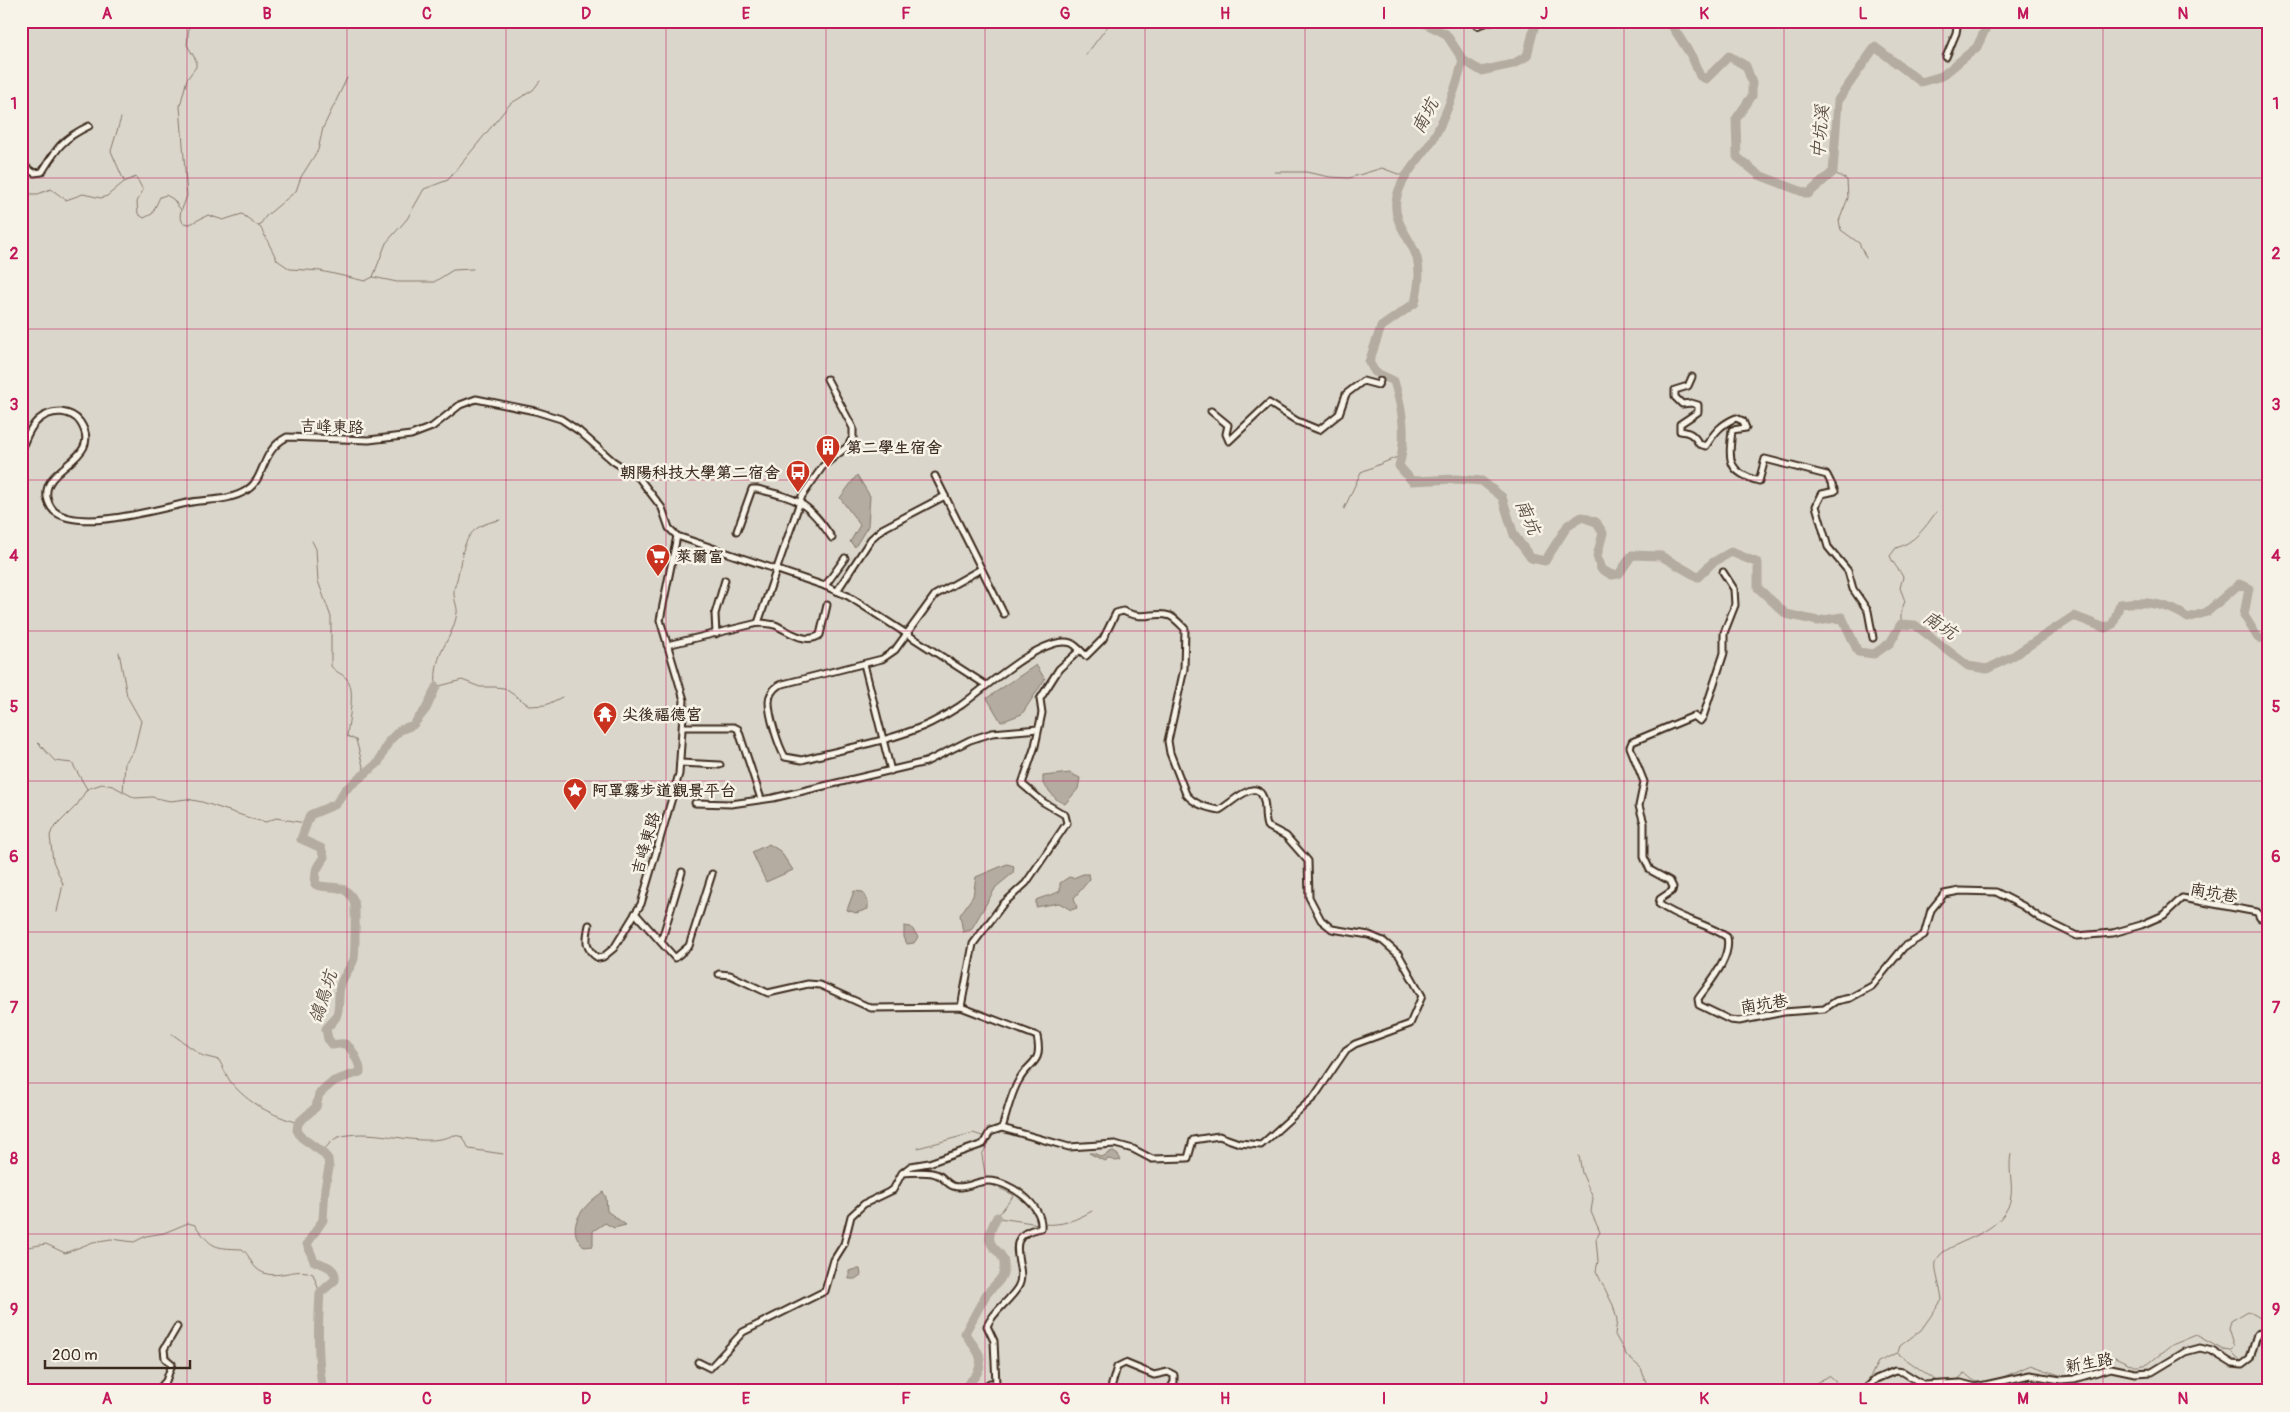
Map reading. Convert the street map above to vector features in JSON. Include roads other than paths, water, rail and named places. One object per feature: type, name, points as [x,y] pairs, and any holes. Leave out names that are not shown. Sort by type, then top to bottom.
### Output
[{"type":"street","points":[[1471,21],[1478,25],[1493,21]]},
{"type":"street","points":[[1946,57],[1956,33],[1958,21]]},
{"type":"street","points":[[21,164],[34,173],[42,172],[59,145],[72,134],[89,126]]},
{"type":"street","points":[[1692,377],[1688,386],[1675,390],[1675,398],[1682,404],[1691,403],[1698,405],[1698,412],[1680,424],[1680,431],[1688,432],[1695,436],[1699,444],[1706,446],[1715,432],[1726,422],[1736,418],[1743,421],[1746,428],[1732,430],[1729,457],[1734,468],[1759,481],[1765,459],[1826,475],[1834,491],[1822,494],[1816,506],[1828,546],[1848,571],[1852,589],[1868,611],[1873,638]]},
{"type":"street","points":[[758,623],[800,502],[823,466],[848,446],[853,437],[852,428],[827,379]]},
{"type":"street","points":[[1211,411],[1228,426],[1226,434],[1229,442],[1269,403],[1297,421],[1319,430],[1340,414],[1346,394],[1363,381],[1378,384],[1380,380]]},
{"type":"street","name":"吉峰東路","points":[[21,451],[26,435],[37,420],[54,413],[73,415],[80,421],[87,439],[84,448],[79,454],[53,479],[47,496],[49,504],[55,511],[72,518],[89,520],[118,517],[194,502],[232,498],[254,485],[271,449],[275,443],[286,437],[369,440],[411,436],[432,427],[467,402],[476,399],[548,414],[561,419],[579,431],[614,461],[639,478],[662,508],[669,528],[677,536],[660,620],[684,700],[684,727],[680,763],[641,904],[614,948],[603,957],[598,958],[588,948],[586,942],[589,925]]},
{"type":"street","points":[[934,476],[1004,614]]},
{"type":"street","points":[[737,532],[752,489],[772,492],[800,502],[812,510],[832,538]]},
{"type":"street","points":[[837,591],[871,539],[882,529],[945,496]]},
{"type":"street","points":[[677,536],[837,591],[868,608],[986,685]]},
{"type":"street","points":[[825,586],[845,558]]},
{"type":"street","points":[[698,1362],[710,1368],[743,1332],[825,1291],[834,1260],[844,1244],[851,1216],[864,1204],[893,1190],[902,1173],[911,1166],[929,1163],[984,1142],[990,1132],[1002,1128],[1068,1147],[1115,1144],[1133,1149],[1152,1159],[1188,1158],[1193,1140],[1219,1136],[1239,1143],[1261,1145],[1314,1097],[1346,1050],[1355,1044],[1410,1024],[1422,996],[1399,955],[1383,941],[1369,935],[1332,929],[1321,920],[1309,897],[1308,860],[1286,836],[1267,826],[1264,800],[1259,793],[1252,790],[1245,791],[1218,810],[1205,808],[1190,799],[1186,794],[1170,753],[1168,741],[1184,669],[1185,629],[1171,616],[1160,614],[1136,617],[1123,610],[1116,613],[1103,639],[1086,656],[1071,643],[1054,644],[1040,648],[986,685],[960,706],[926,725],[802,760],[794,760],[785,756],[769,702],[774,689],[790,682],[864,664],[889,655],[907,634],[935,595],[981,569]]},
{"type":"street","name":"南坑巷","points":[[1723,572],[1734,589],[1735,605],[1726,626],[1726,646],[1703,717],[1700,721],[1694,716],[1689,717],[1677,725],[1632,742],[1630,747],[1644,782],[1639,806],[1644,823],[1644,858],[1650,870],[1670,881],[1673,887],[1672,891],[1660,900],[1658,904],[1672,914],[1691,922],[1708,925],[1727,937],[1728,948],[1698,1000],[1699,1005],[1705,1010],[1730,1020],[1739,1021],[1784,1012],[1824,1009],[1836,1001],[1850,998],[1872,986],[1904,947],[1924,935],[1931,910],[1944,894],[1960,891],[1996,892],[2023,906],[2040,918],[2077,936],[2113,933],[2141,925],[2164,915],[2182,898],[2257,912],[2260,918],[2269,918]]},
{"type":"street","points":[[716,634],[715,614],[726,580]]},
{"type":"street","points":[[667,645],[758,623],[773,625],[807,640],[814,639],[820,635],[827,605]]},
{"type":"street","points":[[961,1007],[973,944],[1003,904],[1026,883],[1067,823],[1065,815],[1043,802],[1022,784],[1035,746],[1043,693],[1059,669],[1080,650]]},
{"type":"street","points":[[864,664],[891,771]]},
{"type":"street","points":[[684,727],[734,726],[738,729],[761,799]]},
{"type":"street","points":[[695,803],[731,804],[773,798],[926,762],[954,750],[970,740],[992,733],[1038,729]]},
{"type":"street","points":[[680,763],[720,765]]},
{"type":"street","points":[[661,942],[682,872]]},
{"type":"street","points":[[635,913],[675,958],[689,946],[712,874]]},
{"type":"street","points":[[719,974],[730,975],[768,993],[808,984],[820,985],[871,1008],[961,1007],[1037,1036],[1040,1048],[1037,1060],[1019,1079],[1002,1128]]},
{"type":"street","points":[[902,1173],[936,1173],[953,1186],[962,1187],[989,1181],[1030,1200],[1041,1220],[1040,1228],[1030,1230],[1018,1243],[1016,1255],[1021,1271],[1019,1286],[992,1315],[987,1326],[994,1341],[996,1384]]},
{"type":"street","points":[[157,1391],[166,1380],[172,1364],[165,1358],[164,1349],[178,1326]]},
{"type":"street","name":"新生路","points":[[1863,1391],[1876,1379],[1895,1371],[1903,1372],[1924,1385],[1957,1383],[1984,1386],[2030,1375],[2061,1380],[2074,1379],[2111,1368],[2135,1373],[2152,1372],[2184,1352],[2200,1348],[2212,1351],[2233,1364],[2242,1365],[2250,1359],[2257,1334],[2269,1330]]},
{"type":"street","points":[[1110,1391],[1116,1367],[1125,1363],[1154,1375],[1168,1372],[1174,1375],[1174,1382],[1169,1391]]},
{"type":"street","points":[[979,1391],[990,1383],[996,1384],[1003,1391]]},
{"type":"waterway","points":[[1086,55],[1107,27],[1108,21]]},
{"type":"waterway","points":[[1420,21],[1446,34],[1463,60],[1481,71],[1513,64],[1527,56],[1534,28],[1532,21]]},
{"type":"waterway","name":"中坑溪","points":[[1669,21],[1692,57],[1700,76],[1706,79],[1729,56],[1746,66],[1752,82],[1752,96],[1736,119],[1737,157],[1759,175],[1808,194],[1833,172],[1838,100],[1875,47],[1921,82],[1942,76],[1977,47],[1989,21]]},
{"type":"waterway","points":[[182,209],[187,196],[180,106],[187,79],[196,67],[196,60],[187,45],[189,26]]},
{"type":"waterway","name":"南坑","points":[[1463,60],[1443,120],[1433,139],[1406,176],[1396,201],[1397,216],[1417,258],[1419,281],[1415,303],[1381,327],[1369,362],[1375,372],[1394,381],[1403,424],[1403,445],[1399,466],[1412,481],[1456,479],[1482,481],[1502,497],[1514,535],[1531,558],[1545,561],[1568,525],[1582,517],[1596,522],[1603,533],[1597,556],[1601,569],[1612,575],[1619,574],[1632,555],[1661,556],[1698,577],[1712,563],[1731,552],[1758,563],[1758,588],[1786,614],[1818,621],[1842,617],[1858,652],[1874,654],[1890,643],[1901,624],[1915,625],[1968,666],[1987,669],[2013,656],[2074,616],[2105,628],[2113,624],[2120,604],[2147,603],[2164,606],[2188,618],[2207,612],[2239,584],[2249,588],[2244,615],[2258,638],[2269,639]]},
{"type":"waterway","points":[[259,226],[266,216],[296,191],[301,177],[318,150],[323,128],[347,78]]},
{"type":"waterway","points":[[21,178],[31,194],[38,194],[51,189],[66,200],[83,194],[101,198],[107,196],[124,182],[136,177],[143,190],[137,202],[138,214],[144,218],[152,214],[160,197],[166,195],[173,199],[181,210],[180,216],[183,223],[190,224],[208,215],[223,220],[242,214],[261,228],[277,260],[290,269],[321,271],[365,281],[373,277],[386,243],[407,219],[424,189],[448,180],[510,104],[533,90],[540,81]]},
{"type":"waterway","points":[[121,118],[111,151],[124,181]]},
{"type":"waterway","points":[[1275,172],[1306,172],[1330,177],[1349,178],[1382,168],[1406,177]]},
{"type":"waterway","points":[[1833,172],[1847,180],[1848,198],[1839,221],[1841,230],[1859,243],[1866,258]]},
{"type":"waterway","points":[[373,277],[397,282],[434,282],[453,270],[473,269]]},
{"type":"waterway","points":[[1344,509],[1361,472],[1402,455]]},
{"type":"waterway","points":[[1901,624],[1901,612],[1905,601],[1900,588],[1903,577],[1890,556],[1896,548],[1908,543],[1919,534],[1936,512]]},
{"type":"waterway","points":[[500,520],[488,523],[472,532],[464,546],[454,589],[457,613],[455,623],[437,664],[436,687],[462,680],[480,687],[504,688],[530,706],[546,705],[562,697]]},
{"type":"waterway","points":[[312,541],[316,549],[318,581],[331,617],[331,666],[346,678],[351,689],[347,736],[356,740],[364,770],[360,779]]},
{"type":"waterway","points":[[119,652],[127,696],[141,721],[134,750],[125,763],[123,793]]},
{"type":"waterway","name":"鴿鳥坑","points":[[323,1391],[318,1342],[320,1293],[335,1280],[335,1276],[332,1269],[314,1261],[307,1244],[323,1220],[325,1188],[329,1168],[328,1159],[322,1152],[301,1137],[297,1130],[298,1123],[316,1107],[319,1094],[334,1081],[360,1072],[358,1061],[348,1046],[344,1044],[333,1045],[328,1039],[326,1029],[336,1017],[341,983],[354,959],[355,911],[354,901],[346,890],[315,884],[316,871],[324,857],[321,848],[301,839],[310,815],[336,804],[345,790],[378,763],[389,741],[400,730],[413,725],[426,709],[436,687]]},
{"type":"waterway","points":[[38,743],[55,761],[72,763],[87,789]]},
{"type":"waterway","points":[[57,912],[63,884],[53,861],[50,836],[52,830],[77,805],[87,789],[102,784],[113,786],[135,798],[152,797],[170,801],[187,799],[256,820],[266,822],[276,818],[305,823]]},
{"type":"waterway","points":[[172,1034],[203,1056],[219,1060],[230,1081],[261,1108],[298,1123]]},
{"type":"waterway","points":[[918,1148],[973,1133],[985,1137]]},
{"type":"waterway","points":[[322,1152],[337,1138],[353,1134],[368,1134],[427,1140],[441,1139],[454,1135],[463,1137],[469,1149],[503,1154]]},
{"type":"waterway","points":[[986,1180],[982,1155],[989,1142],[987,1140]]},
{"type":"waterway","points":[[1898,1352],[1900,1346],[1921,1330],[1942,1300],[1936,1265],[1940,1255],[1991,1227],[2001,1218],[2008,1207],[2011,1194],[2011,1154]]},
{"type":"waterway","points":[[1579,1156],[1582,1173],[1593,1198],[1591,1212],[1600,1232],[1596,1239],[1598,1261],[1596,1271],[1613,1305],[1617,1320],[1615,1335],[1627,1356],[1641,1368],[1649,1391]]},
{"type":"waterway","points":[[988,1183],[1014,1195],[997,1217]]},
{"type":"waterway","points":[[1043,1224],[1069,1222],[1092,1211]]},
{"type":"waterway","points":[[963,1391],[976,1375],[980,1362],[978,1352],[965,1333],[986,1295],[999,1280],[1004,1269],[1004,1261],[991,1243],[990,1237],[991,1229],[997,1217]]},
{"type":"waterway","points":[[999,1218],[1039,1224]]},
{"type":"waterway","points":[[22,1248],[46,1244],[65,1253],[93,1242],[111,1239],[134,1242],[146,1236],[164,1233],[188,1223],[195,1225],[205,1238],[214,1245],[242,1249],[256,1268],[263,1272],[277,1275],[299,1272],[313,1274],[320,1293]]},
{"type":"waterway","points":[[1956,1381],[1965,1373],[1976,1381],[1990,1381],[2031,1365],[2065,1377],[2115,1357],[2134,1366],[2139,1366],[2148,1364],[2172,1345],[2196,1335],[2223,1350],[2231,1351],[2235,1347],[2229,1328],[2231,1321],[2248,1311],[2269,1323]]},
{"type":"waterway","points":[[2231,1351],[2242,1362]]},
{"type":"waterway","points":[[1859,1391],[1867,1383],[1878,1362],[1897,1353],[1938,1382]]},
{"type":"waterway","points":[[1813,1391],[1814,1384],[1829,1376],[1846,1391]]},
{"type":"waterway","points":[[986,1391],[996,1388],[999,1391]]},
{"type":"place","name":"第二學生宿舍","points":[[828,468]]},
{"type":"place","name":"朝陽科技大學第二宿舍","points":[[798,493]]},
{"type":"place","name":"萊爾富","points":[[658,577]]},
{"type":"place","name":"尖後福德宮","points":[[605,735]]},
{"type":"place","name":"阿罩霧步道觀景平台","points":[[575,811]]}]
